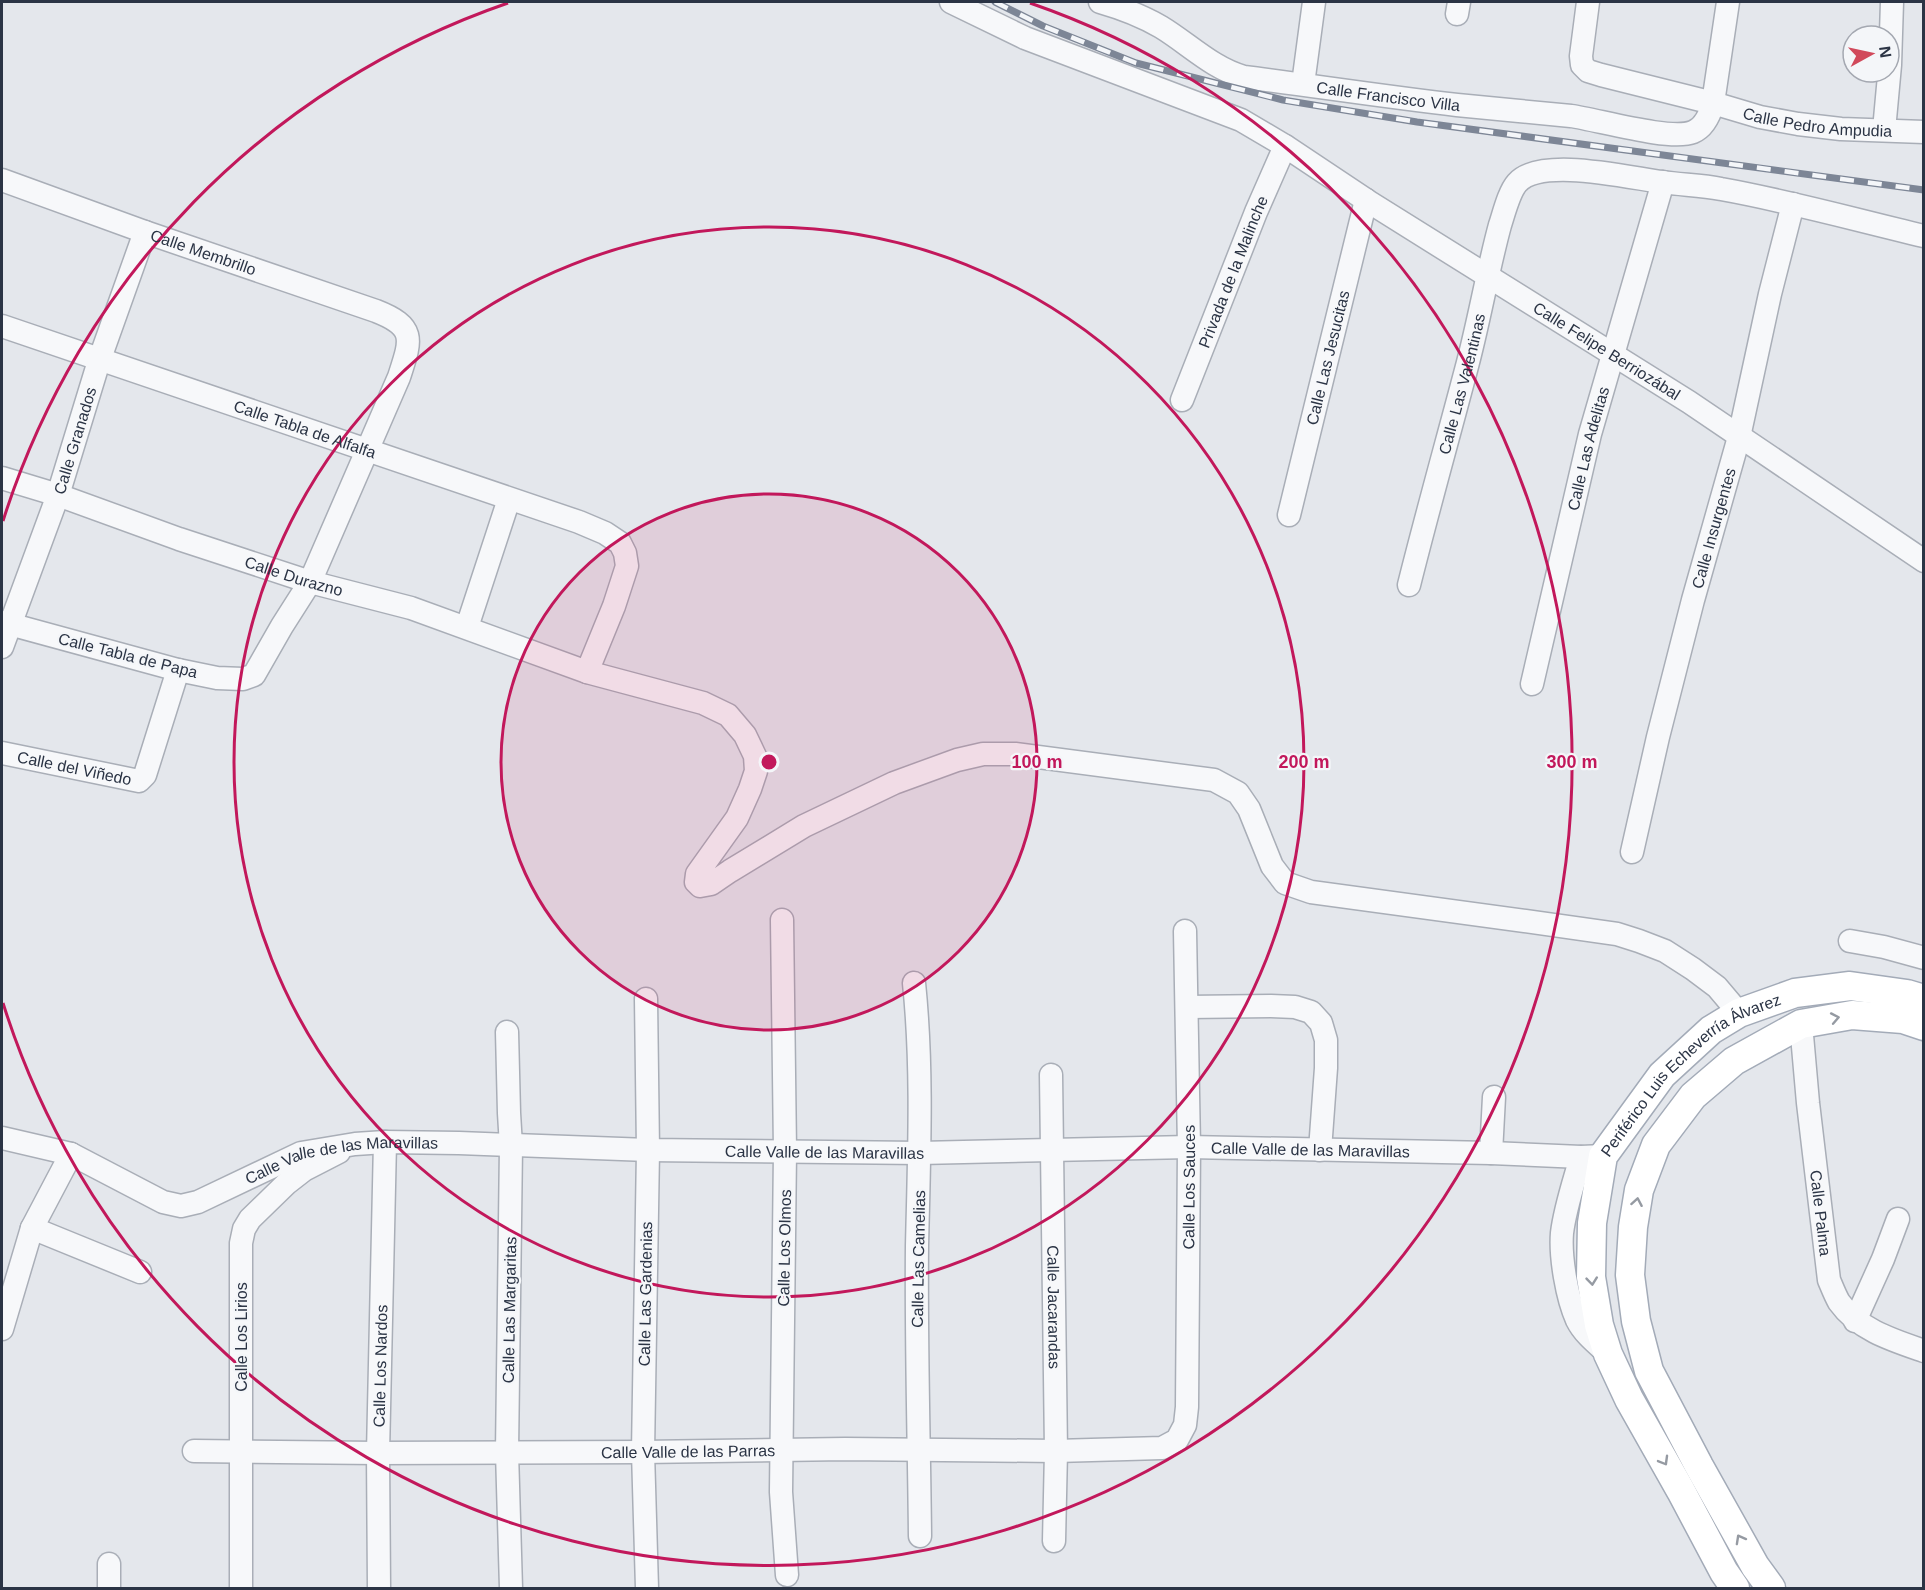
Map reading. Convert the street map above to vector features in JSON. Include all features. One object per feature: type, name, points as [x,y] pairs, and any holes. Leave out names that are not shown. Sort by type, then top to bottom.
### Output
[{"type":"main road","name":"Periférico Luis Echeverría Álvarez","points":[[1735,1588],[1629,1399],[1608,1354],[1599,1325],[1591,1277],[1592,1156],[1662,1075],[1711,1030],[1739,1013],[1795,993],[1850,986],[1907,994],[1923,999]]},
{"type":"main road","name":"Periférico Luis Echeverría Álvarez","points":[[1771,1588],[1750,1556],[1649,1371],[1636,1321],[1630,1275],[1633,1227],[1639,1190],[1656,1145],[1693,1096],[1734,1061],[1801,1024],[1852,1015],[1903,1019],[1923,1026]]},
{"type":"main road","points":[[1649,1371],[1625,1334],[1619,1315],[1614,1258],[1616,1200],[1612,1176],[1592,1156],[1644,1136],[1697,1072],[1737,1042],[1757,1031],[1775,1025],[1801,1024]]},
{"type":"street","points":[[951,2],[1024,38],[1241,120],[1285,146]]},
{"type":"street","name":"Calle Francisco Villa","points":[[1100,2],[1139,16],[1160,27],[1214,64],[1230,73],[1244,77],[1395,98],[1572,116],[1650,132],[1675,134],[1693,132],[1706,120],[1713,103]]},
{"type":"street","points":[[1303,84],[1314,2]]},
{"type":"street","name":"Calle Pedro Ampudia","points":[[1588,2],[1581,56],[1582,65],[1588,71],[1760,117],[1798,124],[1840,129],[1923,132]]},
{"type":"street","points":[[1713,103],[1728,2]]},
{"type":"street","points":[[1884,130],[1890,65],[1892,2]]},
{"type":"street","name":"Calle Felipe Berriozábal","points":[[1285,146],[1366,200],[1689,402],[1923,561]]},
{"type":"street","name":"Privada de la Malinche","points":[[1182,400],[1285,146]]},
{"type":"street","name":"Calle Las Valentinas","points":[[1409,585],[1466,369],[1506,205],[1517,183],[1532,174],[1558,169],[1662,182]]},
{"type":"street","name":"Calle Membrillo","points":[[2,180],[394,318],[404,327],[408,338],[407,352],[399,377],[368,450]]},
{"type":"street","points":[[1662,182],[1718,188],[1923,236]]},
{"type":"street","name":"Calle Las Adelitas","points":[[1532,684],[1590,434],[1662,182]]},
{"type":"street","name":"Calle Las Jesucitas","points":[[1289,515],[1366,200]]},
{"type":"street","name":"Calle Insurgentes","points":[[1632,852],[1690,611],[1739,437],[1770,294],[1793,204]]},
{"type":"street","name":"Calle Granados","points":[[2,647],[5,623],[58,495],[99,361],[145,232]]},
{"type":"street","name":"Calle Tabla de Alfalfa","points":[[2,326],[99,361],[579,522],[605,533],[620,543],[625,553],[627,566],[614,606],[587,672]]},
{"type":"street","points":[[310,582],[368,450]]},
{"type":"street","name":"Calle Durazno","points":[[2,478],[58,495],[179,539],[310,582],[411,608],[587,672],[703,703],[728,715],[745,735],[755,756],[756,771],[736,818],[697,874],[696,882],[700,886],[711,884],[804,826],[894,783],[957,760],[983,754],[1015,754],[1214,780],[1238,793],[1249,809],[1272,866],[1285,883],[1311,892],[1617,934],[1639,940],[1665,951],[1693,969],[1717,987],[1739,1013]]},
{"type":"street","points":[[467,627],[509,500]]},
{"type":"street","name":"Calle Tabla de Papa","points":[[5,623],[178,670],[217,678],[243,680],[254,675],[310,582]]},
{"type":"street","name":"Calle del Viñedo","points":[[2,753],[136,781],[142,779],[178,670]]},
{"type":"street","name":"Calle Los Olmos","points":[[782,920],[785,1152],[781,1449],[787,1575]]},
{"type":"street","name":"Calle Los Sauces","points":[[1177,1440],[1185,1425],[1187,1407],[1190,1147],[1185,931]]},
{"type":"street","points":[[1850,941],[1884,947],[1923,958]]},
{"type":"street","name":"Calle Las Camelias","points":[[914,983],[918,1032],[921,1153],[917,1269],[920,1536]]},
{"type":"street","name":"Calle Las Gardenias","points":[[646,999],[648,1150],[642,1452],[647,1588]]},
{"type":"street","points":[[1187,1007],[1295,1007],[1311,1012],[1321,1023],[1326,1040],[1320,1150]]},
{"type":"street","name":"Calle Palma","points":[[1801,1024],[1809,1115],[1829,1280],[1838,1300],[1856,1321],[1881,1336],[1923,1351]]},
{"type":"street","name":"Calle Las Margaritas","points":[[507,1032],[512,1146],[507,1452],[511,1588]]},
{"type":"street","name":"Calle Jacarandas","points":[[1051,1075],[1056,1451],[1054,1541]]},
{"type":"street","points":[[1491,1153],[1494,1097]]},
{"type":"street","name":"Calle Valle de las Maravillas","points":[[2,1138],[71,1154],[163,1202],[181,1206],[198,1202],[301,1153],[385,1142],[785,1152],[921,1153],[1190,1147],[1592,1156]]},
{"type":"street","name":"Calle Los Nardos","points":[[379,1588],[378,1453],[385,1142]]},
{"type":"street","name":"Calle Los Lirios","points":[[241,1588],[241,1243],[243,1229],[250,1219],[286,1184],[304,1170],[356,1144]]},
{"type":"street","points":[[2,1324],[32,1228],[71,1154]]},
{"type":"street","points":[[1856,1321],[1898,1219]]},
{"type":"street","points":[[32,1228],[140,1272]]},
{"type":"street","name":"Calle Valle de las Parras","points":[[194,1451],[378,1453],[781,1449],[1056,1451],[1162,1448],[1177,1440]]},
{"type":"street","points":[[109,1564],[109,1588]]},
{"type":"railway","points":[[995,2],[1043,26],[1136,63],[1283,100],[1417,122],[1924,190]]}]
